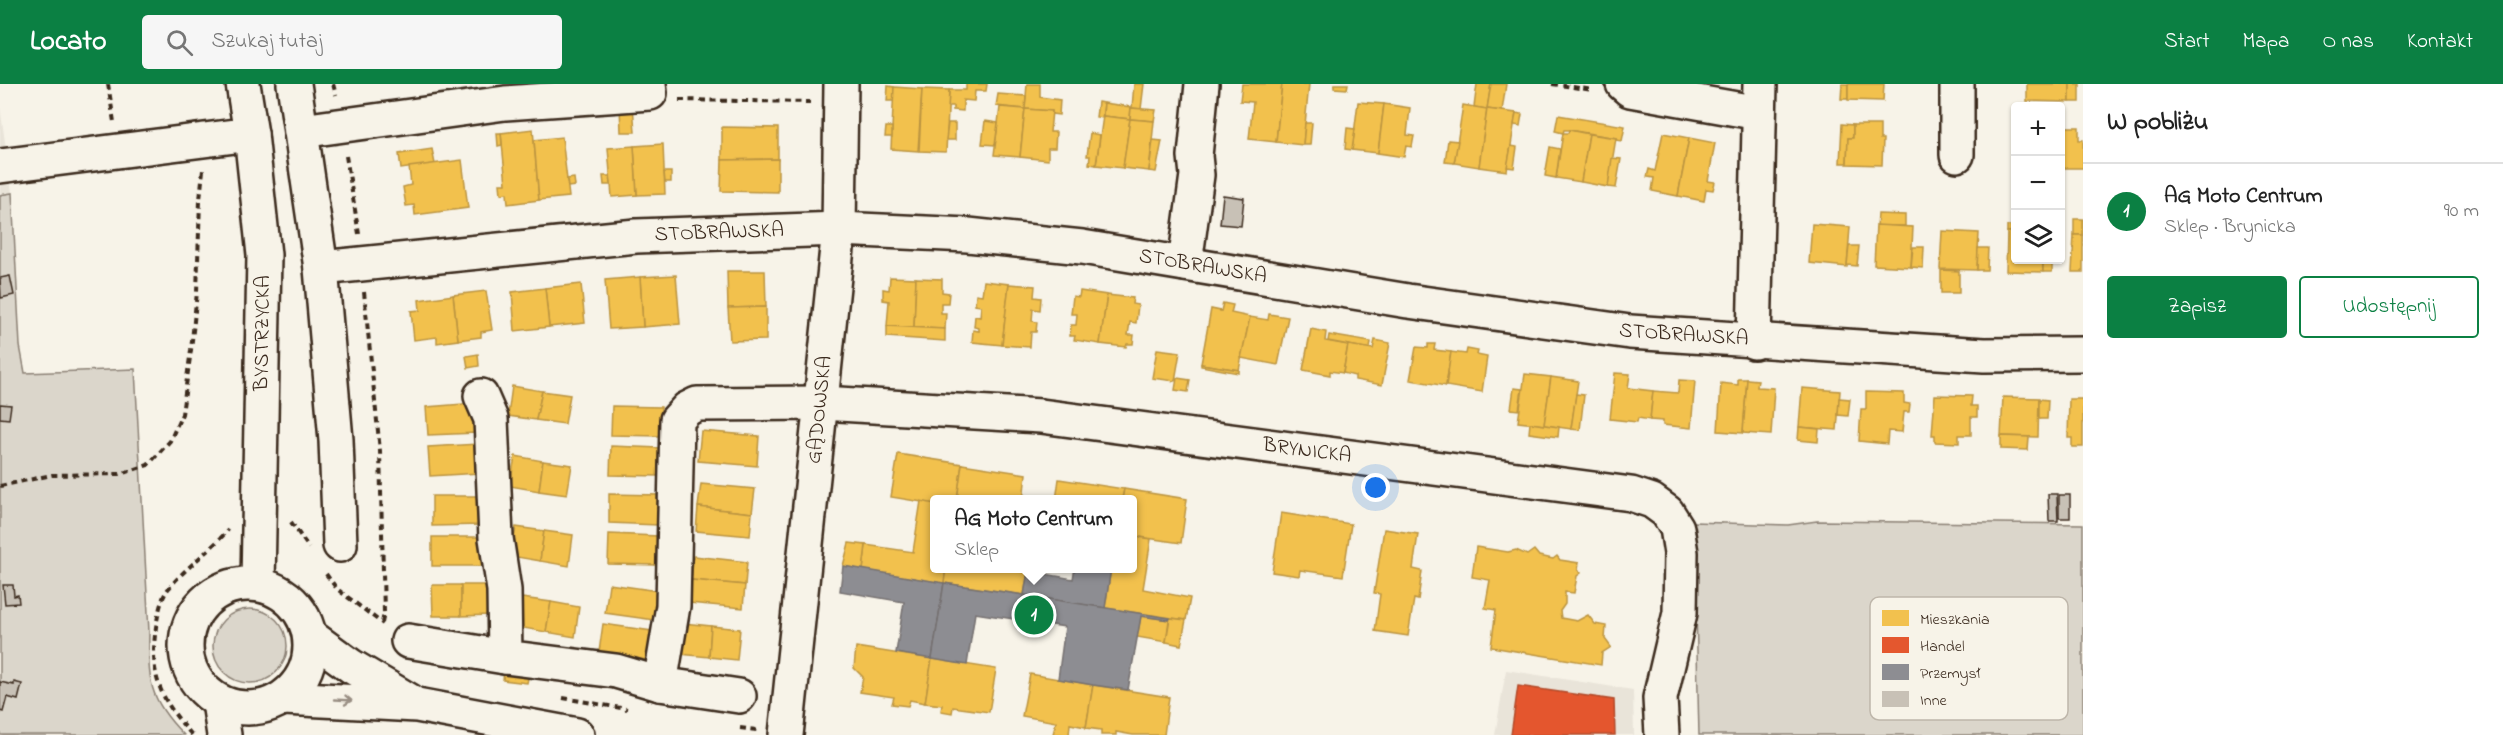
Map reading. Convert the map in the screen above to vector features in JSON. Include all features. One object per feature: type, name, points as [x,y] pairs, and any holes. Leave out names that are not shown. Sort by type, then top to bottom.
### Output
[{"type":"street","name":"BYSTRZYCKA","points":[[243,84],[251,134],[264,255],[258,584]]},
{"type":"street","points":[[294,84],[321,268],[336,440],[326,558]]},
{"type":"street","points":[[1185,264],[1197,175],[1196,156],[1202,84]]},
{"type":"street","points":[[1957,155],[1958,84]]},
{"type":"street","points":[[1614,88],[1760,98],[1754,342]]},
{"type":"street","points":[[301,131],[341,126],[503,94],[650,89]]},
{"type":"street","name":"GĄDOWSKA","points":[[786,735],[839,229],[841,93]]},
{"type":"street","points":[[0,166],[251,134]]},
{"type":"street","name":"STOBRAWSKA","points":[[321,268],[636,236],[839,229],[968,236],[1082,248],[1408,301],[1630,332],[1754,342],[1984,355],[2083,354]]},
{"type":"street","points":[[480,396],[491,419],[496,538],[504,590],[505,657]]},
{"type":"street","name":"BRYNICKA","points":[[660,684],[673,606],[678,420],[687,409],[697,404],[822,402],[1041,416],[1631,494],[1652,501],[1667,512],[1677,528],[1681,554],[1680,614],[1660,698],[1662,735]]},
{"type":"street","points":[[274,713],[297,686],[306,671],[310,653],[310,636],[304,618],[292,602],[276,590],[258,584],[238,584],[220,590],[204,601],[192,617],[186,636],[185,655],[192,674],[203,690],[219,702],[235,708],[274,713],[417,705],[577,735]]},
{"type":"street","points":[[390,631],[505,657],[616,671],[660,684],[739,696]]},
{"type":"street","points":[[310,636],[351,666],[417,705]]},
{"type":"street","points":[[219,702],[224,735]]},
{"type":"path","points":[[333,84],[362,265],[380,451],[384,601],[390,631]]},
{"type":"path","points":[[1552,84],[1614,88]]},
{"type":"path","points":[[650,89],[666,100],[841,93]]},
{"type":"path","points":[[0,486],[52,475],[120,474],[148,465],[170,441],[182,414],[191,350],[197,292],[200,200],[207,140]]},
{"type":"path","points":[[288,517],[326,558],[337,589],[390,631]]},
{"type":"path","points":[[192,735],[164,701],[155,676],[154,645],[158,616],[166,590],[228,531],[229,522]]},
{"type":"shaded area","points":[[0,106],[12,193],[0,195]]},
{"type":"shaded area","points":[[12,193],[20,346],[25,373],[135,369],[150,676],[163,710],[184,735],[0,735],[0,195]]},
{"type":"shaded area","points":[[1817,521],[2083,524],[2083,735],[1699,735],[1694,522],[1788,525]]},
{"type":"shaded area","points":[[250,609],[264,612],[276,620],[284,632],[287,646],[284,660],[276,672],[264,680],[250,683],[236,680],[224,672],[216,660],[213,646],[216,632],[224,620],[236,612]]},
{"type":"shaded area","points":[[1506,670],[1633,690],[1634,735],[1495,735]]},
{"type":"building: Mieszkania","points":[[966,84],[987,84],[986,91],[975,91],[974,101],[963,100],[963,111],[953,110],[953,106],[948,106],[949,90],[966,90]]},
{"type":"building: Mieszkania","points":[[1027,84],[1040,84],[1040,97],[1060,100],[1059,115],[1052,114],[1052,111],[1025,109]]},
{"type":"building: Mieszkania","points":[[1134,84],[1144,84],[1141,109],[1132,108]]},
{"type":"building: Mieszkania","points":[[1242,84],[1282,84],[1276,142],[1249,139],[1253,102],[1240,101]]},
{"type":"building: Mieszkania","points":[[1282,84],[1309,84],[1303,145],[1276,142]]},
{"type":"building: Mieszkania","points":[[1334,84],[1348,84],[1347,89],[1334,88]]},
{"type":"building: Mieszkania","points":[[1477,84],[1491,84],[1487,109],[1474,107]]},
{"type":"building: Mieszkania","points":[[1491,84],[1506,84],[1502,111],[1487,109]]},
{"type":"building: Mieszkania","points":[[1842,84],[1848,84],[1848,99],[1841,99]]},
{"type":"building: Mieszkania","points":[[1848,84],[1884,84],[1883,101],[1848,100]]},
{"type":"building: Mieszkania","points":[[2027,84],[2070,84],[2070,102],[2027,101]]},
{"type":"building: Mieszkania","points":[[2070,84],[2080,84],[2080,102],[2070,102]]},
{"type":"building: Mieszkania","points":[[888,86],[894,87],[894,101],[887,101]]},
{"type":"building: Mieszkania","points":[[894,87],[922,89],[918,151],[891,149]]},
{"type":"building: Mieszkania","points":[[922,89],[949,90],[946,152],[919,151]]},
{"type":"building: Mieszkania","points":[[998,94],[1026,96],[1025,109],[996,106]]},
{"type":"building: Mieszkania","points":[[1098,102],[1104,103],[1102,118],[1096,117]]},
{"type":"building: Mieszkania","points":[[1358,102],[1384,104],[1378,153],[1352,150]]},
{"type":"building: Mieszkania","points":[[1104,103],[1131,107],[1130,119],[1103,116]]},
{"type":"building: Mieszkania","points":[[1384,104],[1410,108],[1407,135],[1414,136],[1412,147],[1406,146],[1404,157],[1378,153]]},
{"type":"building: Mieszkania","points":[[633,105],[635,132],[621,132],[620,106]]},
{"type":"building: Mieszkania","points":[[1463,105],[1487,109],[1479,167],[1454,163]]},
{"type":"building: Mieszkania","points":[[1000,107],[1025,109],[1020,157],[994,155]]},
{"type":"building: Mieszkania","points":[[1131,108],[1156,110],[1154,121],[1130,119]]},
{"type":"building: Mieszkania","points":[[1025,109],[1052,111],[1050,132],[1056,132],[1055,148],[1048,148],[1048,160],[1020,157]]},
{"type":"building: Mieszkania","points":[[1487,109],[1516,113],[1507,171],[1479,167]]},
{"type":"building: Mieszkania","points":[[1516,113],[1522,114],[1520,126],[1514,125]]},
{"type":"building: Mieszkania","points":[[1558,115],[1625,126],[1622,141],[1569,130],[1564,130],[1563,133],[1555,131]]},
{"type":"building: Mieszkania","points":[[1103,116],[1130,119],[1123,168],[1096,165]]},
{"type":"building: Mieszkania","points":[[1130,119],[1154,121],[1149,171],[1123,168]]},
{"type":"building: Mieszkania","points":[[985,121],[998,123],[995,145],[982,144]]},
{"type":"building: Mieszkania","points":[[948,123],[955,123],[955,140],[946,140]]},
{"type":"building: Mieszkania","points":[[1305,123],[1312,123],[1310,145],[1303,145]]},
{"type":"building: Mieszkania","points":[[1842,124],[1853,125],[1853,138],[1848,138],[1847,163],[1840,163]]},
{"type":"building: Mieszkania","points":[[1853,125],[1880,125],[1880,139],[1883,139],[1882,165],[1847,164],[1848,138],[1853,138]]},
{"type":"building: Mieszkania","points":[[722,127],[778,128],[778,159],[722,160]]},
{"type":"building: Mieszkania","points":[[886,127],[892,127],[892,137],[885,137]]},
{"type":"building: Mieszkania","points":[[2065,127],[2079,127],[2079,140],[2083,140],[2083,168],[2065,168]]},
{"type":"building: Mieszkania","points":[[1347,128],[1355,129],[1352,150],[1345,149]]},
{"type":"building: Mieszkania","points":[[533,129],[539,200],[508,204],[507,193],[501,194],[500,184],[506,184],[501,133]]},
{"type":"building: Mieszkania","points":[[1569,130],[1589,134],[1581,182],[1556,178],[1563,133],[1568,133]]},
{"type":"building: Mieszkania","points":[[497,133],[501,133],[502,145],[498,146]]},
{"type":"building: Mieszkania","points":[[1090,133],[1100,135],[1096,165],[1089,164],[1090,156],[1087,156]]},
{"type":"building: Mieszkania","points":[[1663,133],[1689,138],[1678,196],[1652,191],[1654,178],[1647,177],[1649,169],[1655,171]]},
{"type":"building: Mieszkania","points":[[1589,134],[1616,138],[1608,187],[1581,182]]},
{"type":"building: Mieszkania","points":[[562,137],[569,197],[539,200],[534,140]]},
{"type":"building: Mieszkania","points":[[1689,138],[1715,143],[1708,181],[1715,182],[1713,190],[1706,189],[1704,201],[1678,196]]},
{"type":"building: Mieszkania","points":[[1153,140],[1162,141],[1156,172],[1149,171]]},
{"type":"building: Mieszkania","points":[[1448,140],[1458,141],[1454,163],[1445,162]]},
{"type":"building: Mieszkania","points":[[663,144],[665,194],[637,195],[634,146]]},
{"type":"building: Mieszkania","points":[[634,146],[637,195],[612,197],[608,148]]},
{"type":"building: Mieszkania","points":[[1511,146],[1517,147],[1514,168],[1507,167]]},
{"type":"building: Mieszkania","points":[[1550,147],[1560,149],[1556,178],[1545,176]]},
{"type":"building: Mieszkania","points":[[432,149],[435,164],[401,169],[399,154]]},
{"type":"building: Mieszkania","points":[[1612,158],[1621,159],[1616,188],[1608,187]]},
{"type":"building: Mieszkania","points":[[778,159],[778,192],[721,191],[722,160]]},
{"type":"building: Mieszkania","points":[[462,160],[468,208],[415,215],[414,205],[406,206],[403,187],[411,185],[409,167]]},
{"type":"building: Mieszkania","points":[[664,172],[671,172],[671,182],[665,182]]},
{"type":"building: Mieszkania","points":[[603,176],[610,176],[611,185],[604,185]]},
{"type":"building: Mieszkania","points":[[574,178],[575,186],[568,187],[567,179]]},
{"type":"building: Mieszkania","points":[[1878,214],[1905,215],[1905,226],[1877,226]]},
{"type":"building: Mieszkania","points":[[2074,219],[2083,219],[2083,235],[2074,235]]},
{"type":"building: Mieszkania","points":[[1812,224],[1850,227],[1847,267],[1809,263]]},
{"type":"building: Mieszkania","points":[[1876,225],[1913,227],[1911,267],[1874,265]]},
{"type":"building: Mieszkania","points":[[2007,226],[2011,226],[2011,232],[2007,232]]},
{"type":"building: Mieszkania","points":[[1942,231],[1979,233],[1977,270],[1940,269]]},
{"type":"building: Mieszkania","points":[[2007,232],[2011,232],[2011,264],[2043,264],[2043,272],[2006,271]]},
{"type":"building: Mieszkania","points":[[2074,235],[2083,235],[2083,272],[2072,272]]},
{"type":"building: Mieszkania","points":[[1849,246],[1859,246],[1857,266],[1847,265]]},
{"type":"building: Mieszkania","points":[[1913,247],[1924,247],[1923,268],[1911,267]]},
{"type":"building: Mieszkania","points":[[1978,248],[1988,248],[1987,270],[1977,270]]},
{"type":"building: Mieszkania","points":[[2043,264],[2052,264],[2052,272],[2043,272]]},
{"type":"building: Mieszkania","points":[[1941,270],[1959,271],[1959,293],[1941,293]]},
{"type":"building: Mieszkania","points":[[727,271],[765,271],[766,307],[728,308]]},
{"type":"building: Mieszkania","points":[[676,275],[680,324],[643,327],[640,277]]},
{"type":"building: Mieszkania","points":[[640,277],[643,327],[609,329],[605,280]]},
{"type":"building: Mieszkania","points":[[890,277],[916,278],[914,328],[887,326],[889,301],[883,300],[883,289],[889,290]]},
{"type":"building: Mieszkania","points":[[916,278],[942,279],[942,292],[949,293],[948,303],[941,303],[941,313],[946,313],[945,329],[914,328]]},
{"type":"building: Mieszkania","points":[[984,281],[1009,284],[1002,345],[972,342],[973,330],[979,331],[979,328],[974,327],[975,316],[980,317],[981,306],[975,305],[976,294],[982,295]]},
{"type":"building: Mieszkania","points":[[581,284],[585,323],[549,327],[545,288]]},
{"type":"building: Mieszkania","points":[[1009,284],[1035,286],[1034,297],[1041,298],[1040,310],[1033,309],[1032,321],[1037,322],[1036,332],[1031,332],[1030,347],[1002,345]]},
{"type":"building: Mieszkania","points":[[545,288],[549,327],[515,331],[512,292]]},
{"type":"building: Mieszkania","points":[[486,291],[492,330],[481,332],[481,337],[458,340],[453,295]]},
{"type":"building: Mieszkania","points":[[1080,291],[1107,295],[1100,344],[1074,340],[1075,336],[1070,336],[1071,325],[1076,325],[1077,314],[1071,314],[1073,296],[1079,297]]},
{"type":"building: Mieszkania","points":[[453,295],[458,340],[437,343],[437,337],[414,340],[411,311],[420,310],[419,300]]},
{"type":"building: Mieszkania","points":[[1107,295],[1133,298],[1132,304],[1138,305],[1136,323],[1130,322],[1128,335],[1134,335],[1133,344],[1127,344],[1126,347],[1100,344]]},
{"type":"building: Mieszkania","points":[[1223,303],[1233,305],[1231,313],[1250,317],[1239,370],[1201,364],[1211,309],[1221,311]]},
{"type":"building: Mieszkania","points":[[766,307],[766,340],[730,341],[728,308]]},
{"type":"building: Mieszkania","points":[[1269,314],[1288,317],[1278,365],[1241,358],[1250,317],[1268,320]]},
{"type":"building: Mieszkania","points":[[887,326],[945,329],[945,341],[887,337]]},
{"type":"building: Mieszkania","points":[[1311,329],[1326,332],[1325,341],[1348,345],[1343,373],[1330,371],[1330,375],[1303,370]]},
{"type":"building: Mieszkania","points":[[1329,335],[1371,342],[1370,349],[1328,341]]},
{"type":"building: Mieszkania","points":[[1375,340],[1390,343],[1382,385],[1355,380],[1355,376],[1343,373],[1348,345],[1373,349]]},
{"type":"building: Mieszkania","points":[[1428,344],[1435,344],[1434,350],[1451,352],[1446,386],[1410,380],[1416,347],[1428,348]]},
{"type":"building: Mieszkania","points":[[1157,349],[1180,352],[1175,381],[1152,378]]},
{"type":"building: Mieszkania","points":[[1467,349],[1478,351],[1477,355],[1487,357],[1482,392],[1446,386],[1451,352],[1466,354]]},
{"type":"building: Mieszkania","points":[[478,354],[479,366],[468,368],[466,356]]},
{"type":"building: Mieszkania","points":[[1201,364],[1239,370],[1239,373],[1201,366]]},
{"type":"building: Mieszkania","points":[[1615,373],[1630,374],[1628,388],[1653,391],[1650,420],[1638,418],[1637,422],[1610,419]]},
{"type":"building: Mieszkania","points":[[1525,374],[1551,377],[1544,425],[1518,422]]},
{"type":"building: Mieszkania","points":[[1551,377],[1578,381],[1571,429],[1544,425]]},
{"type":"building: Mieszkania","points":[[1177,378],[1190,380],[1188,392],[1175,390]]},
{"type":"building: Mieszkania","points":[[1738,379],[1747,379],[1743,433],[1718,431],[1721,383],[1738,385]]},
{"type":"building: Mieszkania","points":[[1747,379],[1758,380],[1757,387],[1774,388],[1771,435],[1743,433]]},
{"type":"building: Mieszkania","points":[[1679,380],[1695,381],[1691,428],[1663,425],[1663,421],[1650,420],[1653,391],[1678,393]]},
{"type":"building: Mieszkania","points":[[512,386],[542,391],[536,420],[508,416]]},
{"type":"building: Mieszkania","points":[[1514,388],[1522,389],[1519,410],[1511,409]]},
{"type":"building: Mieszkania","points":[[1802,388],[1840,391],[1837,430],[1799,427]]},
{"type":"building: Mieszkania","points":[[542,391],[570,395],[565,424],[536,420]]},
{"type":"building: Mieszkania","points":[[1866,392],[1904,393],[1904,403],[1910,404],[1909,412],[1904,412],[1902,432],[1888,431],[1887,444],[1859,441],[1861,409],[1866,409]]},
{"type":"building: Mieszkania","points":[[1576,394],[1584,395],[1580,430],[1571,429]]},
{"type":"building: Mieszkania","points":[[1935,395],[1972,396],[1971,406],[1977,406],[1977,417],[1971,417],[1971,435],[1959,435],[1959,443],[1935,442],[1935,435],[1932,435]]},
{"type":"building: Mieszkania","points":[[2003,397],[2039,398],[2038,437],[2001,436]]},
{"type":"building: Mieszkania","points":[[1839,398],[1850,399],[1848,416],[1838,415]]},
{"type":"building: Mieszkania","points":[[2039,399],[2048,400],[2047,419],[2039,419]]},
{"type":"building: Mieszkania","points":[[2069,399],[2083,399],[2083,447],[2072,447],[2072,438],[2068,438]]},
{"type":"building: Mieszkania","points":[[476,403],[477,433],[428,435],[426,407]]},
{"type":"building: Mieszkania","points":[[612,406],[661,407],[660,436],[611,435]]},
{"type":"building: Mieszkania","points":[[1530,423],[1559,427],[1558,437],[1529,433]]},
{"type":"building: Mieszkania","points":[[1799,427],[1819,429],[1818,442],[1798,440]]},
{"type":"building: Mieszkania","points":[[701,431],[759,436],[757,466],[698,461]]},
{"type":"building: Mieszkania","points":[[2001,436],[2029,437],[2028,450],[2001,449]]},
{"type":"building: Mieszkania","points":[[478,444],[480,473],[430,476],[428,447]]},
{"type":"building: Mieszkania","points":[[611,446],[660,448],[659,476],[610,475]]},
{"type":"building: Mieszkania","points":[[898,454],[962,464],[958,495],[930,495],[930,503],[891,497]]},
{"type":"building: Mieszkania","points":[[515,456],[543,461],[539,491],[510,486]]},
{"type":"building: Mieszkania","points":[[543,461],[572,465],[567,495],[539,491]]},
{"type":"building: Mieszkania","points":[[962,464],[1026,474],[1024,495],[958,495]]},
{"type":"building: Mieszkania","points":[[1059,479],[1124,489],[1123,495],[1057,495]]},
{"type":"building: Mieszkania","points":[[701,484],[755,489],[752,513],[698,507]]},
{"type":"building: Mieszkania","points":[[1124,489],[1187,499],[1181,543],[1137,537],[1137,495],[1123,495]]},
{"type":"building: Mieszkania","points":[[609,494],[659,495],[658,525],[609,523]]},
{"type":"building: Mieszkania","points":[[432,496],[482,496],[482,525],[432,526]]},
{"type":"building: Mieszkania","points":[[921,501],[930,503],[930,573],[945,573],[944,583],[863,570],[866,545],[913,552]]},
{"type":"building: Mieszkania","points":[[698,507],[752,513],[750,536],[696,531]]},
{"type":"building: Mieszkania","points":[[1281,513],[1351,524],[1343,576],[1300,570],[1299,576],[1272,572]]},
{"type":"building: Mieszkania","points":[[516,527],[544,531],[540,561],[511,556]]},
{"type":"building: Mieszkania","points":[[1384,529],[1418,534],[1413,569],[1422,571],[1418,600],[1414,599],[1408,636],[1375,631],[1380,594],[1374,593]]},
{"type":"building: Mieszkania","points":[[544,531],[573,535],[569,566],[540,561]]},
{"type":"building: Mieszkania","points":[[609,534],[658,536],[657,565],[608,564]]},
{"type":"building: Mieszkania","points":[[432,537],[482,537],[482,566],[432,566]]},
{"type":"building: Mieszkania","points":[[1137,537],[1151,539],[1143,589],[1190,598],[1186,620],[1105,608],[1110,573],[1137,573]]},
{"type":"building: Mieszkania","points":[[849,543],[866,545],[863,570],[843,566]]},
{"type":"building: Mieszkania","points":[[1476,547],[1508,552],[1516,550],[1527,555],[1534,550],[1539,556],[1553,559],[1557,556],[1560,560],[1579,563],[1578,570],[1581,573],[1577,576],[1574,593],[1565,592],[1565,604],[1560,611],[1561,618],[1577,621],[1588,615],[1595,624],[1606,626],[1605,639],[1611,647],[1602,653],[1601,665],[1491,647],[1496,610],[1485,608],[1490,580],[1472,577]]},
{"type":"building: Mieszkania","points":[[694,556],[747,562],[745,585],[691,580]]},
{"type":"building: Mieszkania","points":[[945,573],[1028,573],[1024,595],[944,583]]},
{"type":"building: Mieszkania","points":[[691,580],[745,585],[743,608],[689,603]]},
{"type":"building: Mieszkania","points":[[609,584],[658,591],[654,620],[605,613]]},
{"type":"building: Mieszkania","points":[[432,585],[461,585],[461,616],[433,616]]},
{"type":"building: Mieszkania","points":[[461,585],[490,585],[490,615],[461,616]]},
{"type":"building: Mieszkania","points":[[522,598],[551,602],[546,632],[518,627]]},
{"type":"building: Mieszkania","points":[[551,602],[579,607],[575,637],[546,632]]},
{"type":"building: Mieszkania","points":[[1141,616],[1169,620],[1166,642],[1137,637]]},
{"type":"building: Mieszkania","points":[[1170,618],[1186,620],[1181,645],[1166,642]]},
{"type":"building: Mieszkania","points":[[683,623],[711,626],[709,657],[680,654]]},
{"type":"building: Mieszkania","points":[[603,624],[652,631],[647,660],[599,652]]},
{"type":"building: Mieszkania","points":[[711,626],[740,629],[737,660],[709,657]]},
{"type":"building: Mieszkania","points":[[856,647],[932,659],[925,703],[910,700],[908,706],[892,704],[894,697],[860,692],[863,677],[854,668]]},
{"type":"building: Mieszkania","points":[[932,659],[996,669],[989,712],[953,707],[952,713],[941,711],[942,705],[925,703]]},
{"type":"building: Mieszkania","points":[[504,670],[529,674],[527,683],[503,680]]},
{"type":"building: Mieszkania","points":[[1030,674],[1093,685],[1086,727],[1070,724],[1069,735],[1053,734],[1056,722],[1022,716]]},
{"type":"building: Mieszkania","points":[[1093,685],[1169,697],[1164,735],[1133,735],[1116,732],[1116,735],[1101,735],[1101,730],[1086,728]]},
{"type":"building: Handel","points":[[1518,686],[1614,700],[1615,735],[1511,735]]},
{"type":"building: Przemysł","points":[[843,566],[944,583],[932,659],[896,653],[904,602],[840,591]]},
{"type":"building: Przemysł","points":[[1028,573],[1073,579],[1074,573],[1110,573],[1105,608],[1024,595]]},
{"type":"building: Przemysł","points":[[944,583],[1024,595],[1020,620],[975,613],[967,665],[932,659]]},
{"type":"building: Przemysł","points":[[1024,595],[1170,618],[1169,620],[1141,616],[1128,690],[1093,685],[1058,679],[1065,627],[1020,620]]},
{"type":"building: Inne","points":[[1223,195],[1244,198],[1241,226],[1220,224]]},
{"type":"building: Inne","points":[[10,276],[14,295],[1,298],[0,278]]},
{"type":"building: Inne","points":[[0,404],[11,405],[9,419],[0,418]]},
{"type":"building: Inne","points":[[2048,494],[2057,494],[2058,521],[2049,521]]},
{"type":"building: Inne","points":[[2059,495],[2070,495],[2070,518],[2059,518]]},
{"type":"building: Inne","points":[[3,585],[13,585],[14,596],[18,595],[19,603],[5,604]]},
{"type":"building: Inne","points":[[0,682],[22,684],[18,700],[7,697],[3,712],[0,711]]},
{"type":"place","name":"AG Moto Centrum","points":[[1034,615]]}]
